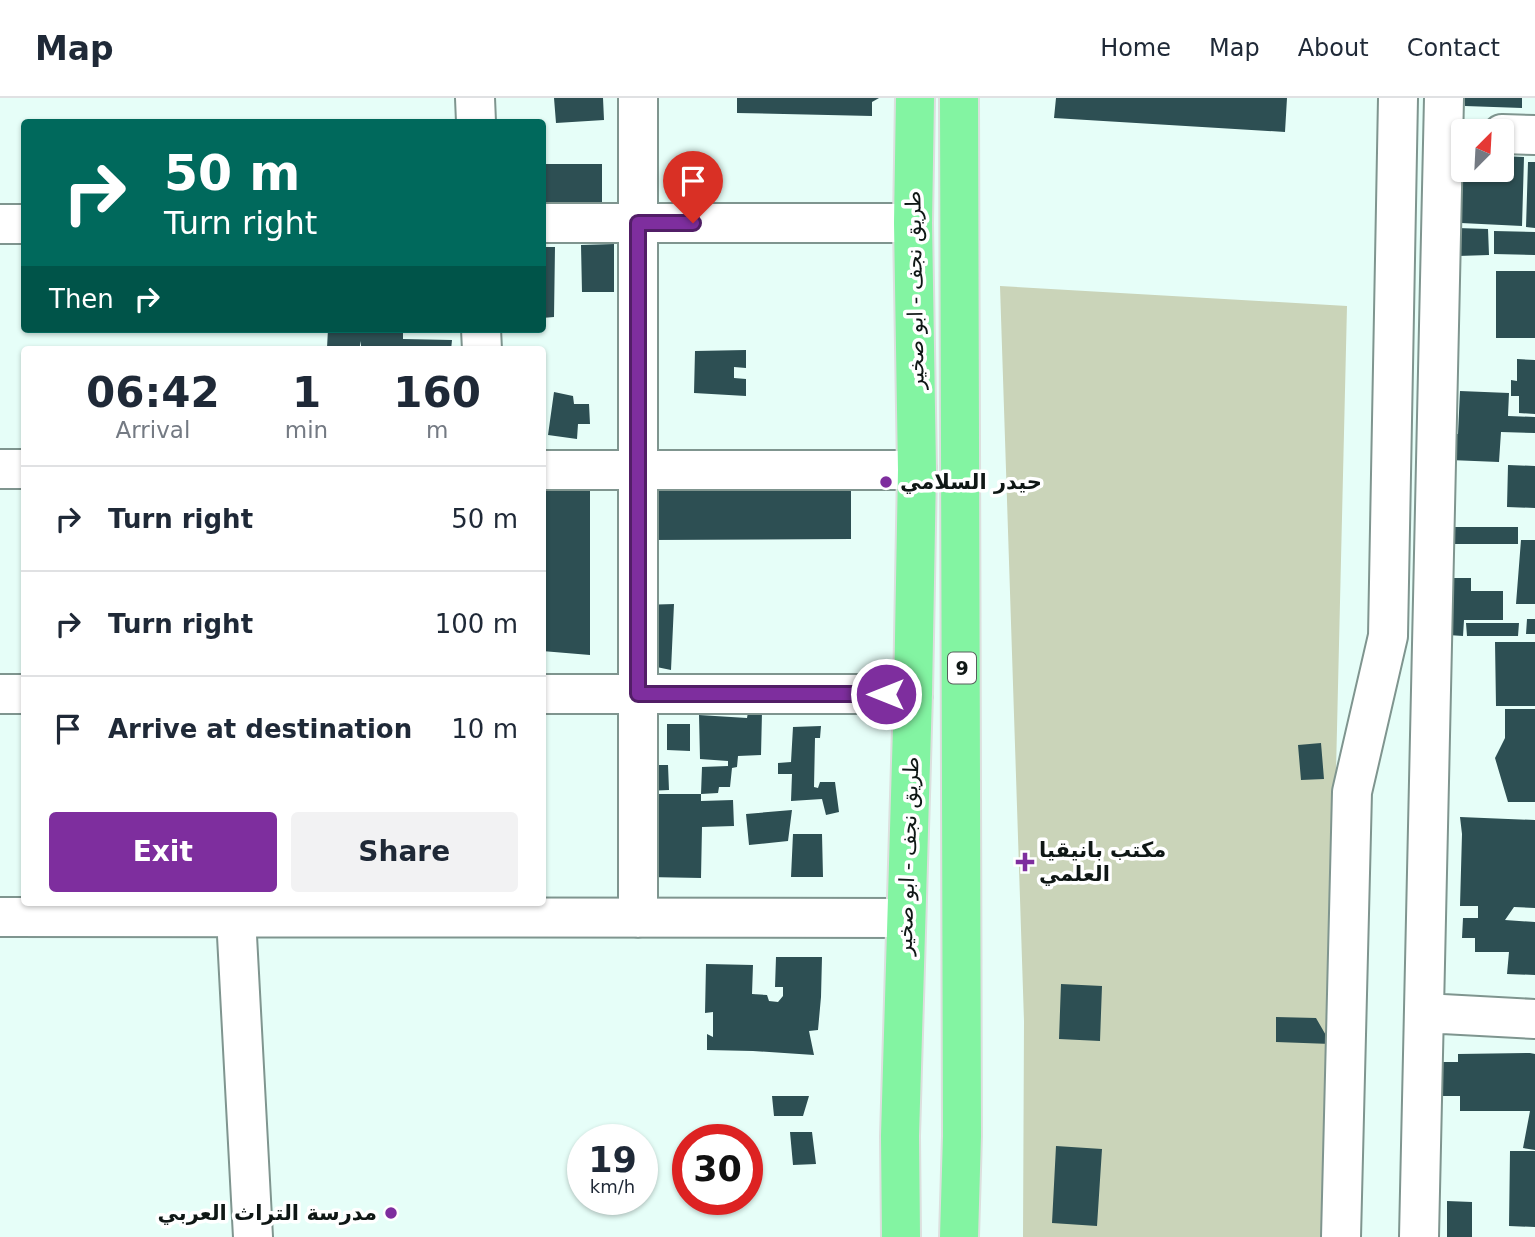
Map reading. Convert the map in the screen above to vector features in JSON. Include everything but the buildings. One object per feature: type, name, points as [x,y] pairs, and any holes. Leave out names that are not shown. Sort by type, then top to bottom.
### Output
[{"type":"highway","name":"طريق نجف - ابو صخير","points":[[901,1237],[900,1136],[917,470],[913,223],[915,98]]},
{"type":"highway","name":"9","points":[[959,98],[962,1136],[959,1237]]},
{"type":"highway","points":[[900,1136],[914,1146],[931,1149],[948,1146],[962,1136]]},
{"type":"street","points":[[475,98],[475,119]]},
{"type":"street","points":[[638,98],[638,918]]},
{"type":"street","points":[[1341,1237],[1352,792],[1388,636],[1398,98]]},
{"type":"street","points":[[1419,1237],[1432,638],[1450,121]]},
{"type":"street","points":[[1514,134],[1535,135]]},
{"type":"street","points":[[546,223],[913,223]]},
{"type":"street","points":[[0,224],[21,224]]},
{"type":"street","points":[[0,468],[21,469]]},
{"type":"street","points":[[546,470],[917,470]]},
{"type":"street","points":[[1388,636],[1432,638]]},
{"type":"street","points":[[0,694],[21,694]]},
{"type":"street","points":[[546,694],[913,694]]},
{"type":"street","points":[[0,917],[236,917],[497,910],[638,918],[906,918]]},
{"type":"street","points":[[236,917],[253,1237]]},
{"type":"street","points":[[1424,1013],[1535,1019]]},
{"type":"green space","points":[[1000,286],[1347,306],[1325,1237],[1023,1237],[1024,1021]]},
{"type":"place","name":"حيدر السلامي","points":[[886,482]]},
{"type":"place","name":"مكتب بانيقيا العلمي","points":[[1025,862]]},
{"type":"place","name":"مدرسة التراث العربي","points":[[391,1213]]},
{"type":"route","points":[[693,223],[638,223],[638,694],[886,694]]}]
